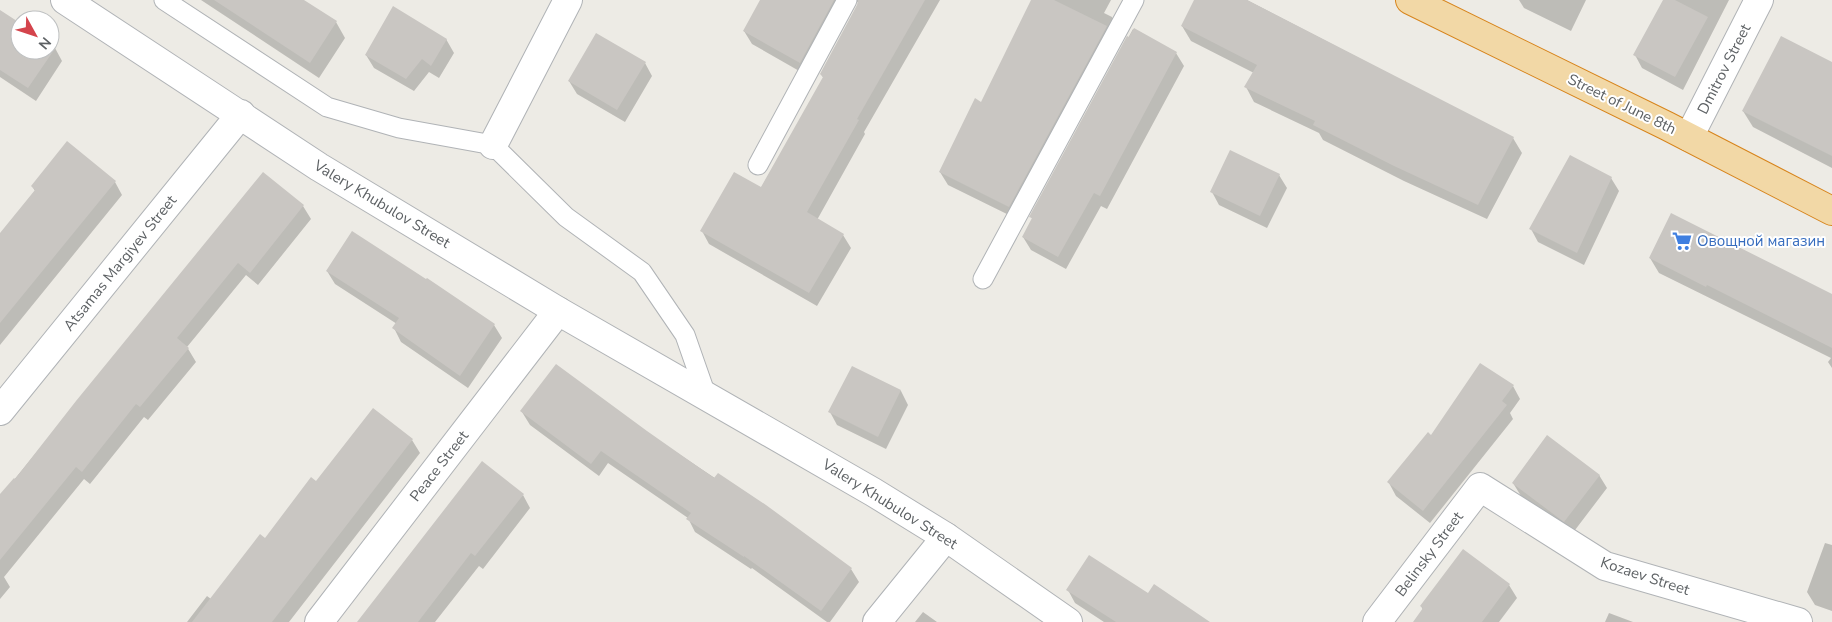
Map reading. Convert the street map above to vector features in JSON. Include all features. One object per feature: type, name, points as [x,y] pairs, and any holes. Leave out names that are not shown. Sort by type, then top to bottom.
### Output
[{"type":"highway","name":"Street of June 8th","points":[[1410,0],[1689,137],[1832,211]]},
{"type":"street","name":"Valery Khubulov Street","points":[[65,0],[241,114],[319,168],[558,311],[873,492],[946,537],[1068,622]]},
{"type":"street","points":[[493,145],[568,0]]},
{"type":"street","name":"Dmitrov Street","points":[[1689,137],[1759,0]]},
{"type":"street","name":"Atsamas Margiyev Street","points":[[0,411],[241,114]]},
{"type":"street","name":"Peace Street","points":[[318,622],[558,311]]},
{"type":"street","name":"Belinsky Street","points":[[1377,622],[1480,487]]},
{"type":"street","name":"Kozaev Street","points":[[1480,487],[1605,566],[1798,622]]},
{"type":"street","points":[[877,622],[946,537]]},
{"type":"lane","points":[[164,0],[327,106],[399,128],[493,145],[566,217],[642,272],[685,335],[706,395]]},
{"type":"lane","points":[[758,165],[847,0]]},
{"type":"lane","points":[[983,279],[1134,0]]},
{"type":"building","points":[[214,0],[304,0],[337,21],[310,63]]},
{"type":"building","points":[[760,0],[834,0],[800,63],[743,31]]},
{"type":"building","points":[[858,0],[925,0],[857,119],[859,120],[807,212],[844,234],[809,293],[700,231],[734,172],[761,187],[823,77],[820,74]]},
{"type":"building","points":[[1031,0],[1054,0],[1107,26],[1009,207],[939,172],[975,98],[981,102]]},
{"type":"building","points":[[1194,0],[1247,0],[1514,137],[1478,205],[1394,166],[1313,125],[1315,121],[1244,87],[1257,65],[1181,26]]},
{"type":"building","points":[[1663,0],[1675,0],[1708,17],[1675,77],[1633,55]]},
{"type":"building","points":[[393,6],[447,39],[431,66],[422,59],[406,79],[365,55]]},
{"type":"building","points":[[0,10],[10,16],[10,60],[47,60],[28,88],[0,70]]},
{"type":"building","points":[[1134,28],[1177,52],[1100,196],[1094,193],[1058,257],[1022,237],[1032,218],[1029,217],[1127,36],[1129,37]]},
{"type":"building","points":[[596,33],[646,62],[617,110],[568,81]]},
{"type":"building","points":[[1781,36],[1832,62],[1832,156],[1742,111]]},
{"type":"building","points":[[67,141],[116,181],[0,323],[0,233],[35,190],[31,186]]},
{"type":"building","points":[[1230,150],[1280,174],[1260,216],[1210,192]]},
{"type":"building","points":[[1570,155],[1612,177],[1577,253],[1529,229]]},
{"type":"building","points":[[263,172],[304,205],[250,273],[238,263],[177,338],[189,348],[140,407],[136,404],[82,472],[76,467],[0,560],[0,494],[15,479],[76,401]]},
{"type":"building","points":[[1671,213],[1832,294],[1832,348],[1649,258]]},
{"type":"building","points":[[352,231],[495,324],[460,376],[392,328],[399,318],[326,271]]},
{"type":"building","points":[[1480,363],[1514,385],[1502,401],[1507,405],[1423,511],[1387,482],[1428,432],[1431,435]]},
{"type":"building","points":[[556,364],[714,478],[718,473],[766,505],[852,568],[821,611],[744,556],[686,519],[691,513],[601,451],[591,464],[520,411]]},
{"type":"building","points":[[852,366],[901,390],[878,437],[828,412]]},
{"type":"building","points":[[373,408],[413,439],[272,622],[192,622],[260,534],[265,538],[311,477],[316,481]]},
{"type":"building","points":[[1547,435],[1600,475],[1564,522],[1512,483]]},
{"type":"building","points":[[482,461],[524,494],[475,556],[471,553],[418,622],[357,622]]},
{"type":"building","points":[[1463,549],[1510,584],[1482,622],[1413,622],[1423,608],[1420,606]]},
{"type":"building","points":[[1089,555],[1148,593],[1154,584],[1210,622],[1116,622],[1066,590]]},
{"type":"place","name":"Овощной магазин","points":[[1682,241]]}]
